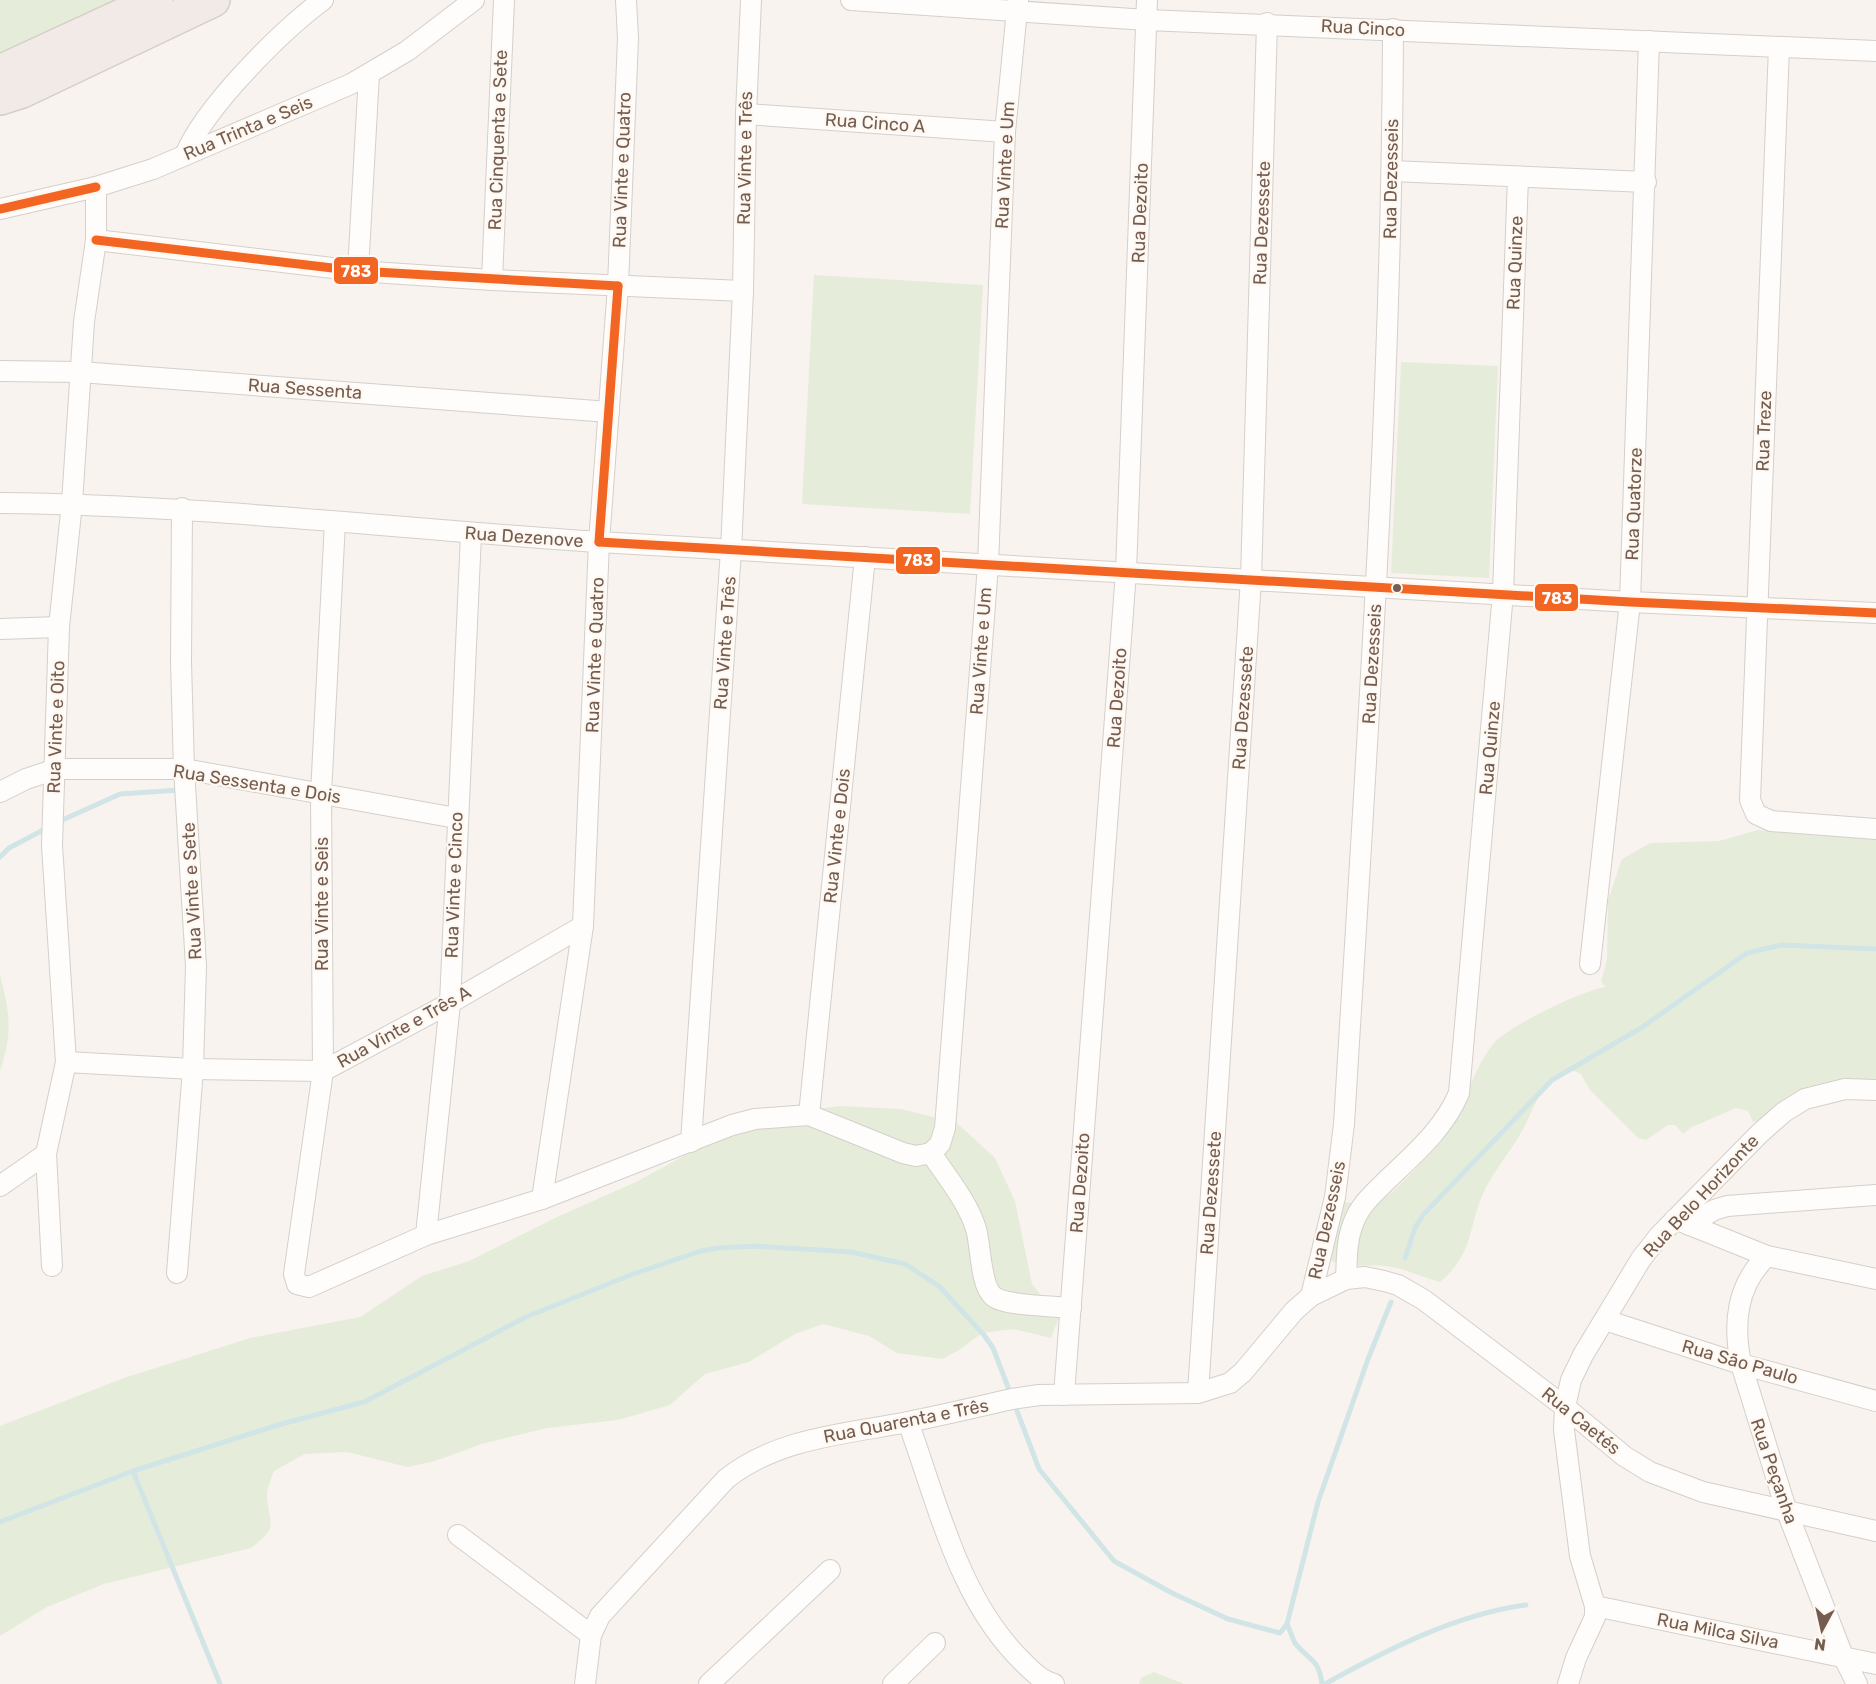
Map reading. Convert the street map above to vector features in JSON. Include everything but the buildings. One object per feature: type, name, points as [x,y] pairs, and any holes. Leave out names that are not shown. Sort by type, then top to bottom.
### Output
[{"type":"highway","points":[[0,72],[156,0]]},
{"type":"highway","points":[[0,98],[43,81],[213,0]]},
{"type":"street","points":[[185,155],[201,123],[295,22],[323,0]]},
{"type":"street","name":"Rua Trinta e Seis","points":[[0,209],[96,187],[153,169],[369,74],[407,51],[474,0]]},
{"type":"street","name":"Rua Cinquenta e Sete","points":[[492,280],[504,0]]},
{"type":"street","name":"Rua Vinte e Quatro","points":[[542,1199],[583,926],[599,542],[618,286],[628,38],[626,0]]},
{"type":"street","name":"Rua Vinte e Três","points":[[692,1142],[731,550],[743,291],[746,114],[751,0]]},
{"type":"street","name":"Rua Cinco","points":[[851,0],[1017,6],[1147,20],[1268,23],[1876,51]]},
{"type":"street","name":"Rua Dezoito","points":[[1064,1395],[1126,572],[1147,0]]},
{"type":"street","name":"Rua Vinte e Um","points":[[931,1153],[940,1144],[945,1128],[988,565],[1005,132],[1017,6]]},
{"type":"street","name":"Rua Dezessete","points":[[1198,1392],[1251,579],[1268,23]]},
{"type":"street","name":"Rua Dezesseis","points":[[1311,1296],[1341,1163],[1376,586],[1392,171],[1393,29]]},
{"type":"street","name":"Rua Quatorze","points":[[1590,964],[1630,602],[1649,41]]},
{"type":"street","name":"Rua Treze","points":[[1779,47],[1750,800],[1756,814],[1771,821],[1876,829]]},
{"type":"street","points":[[358,271],[369,74]]},
{"type":"street","name":"Rua Cinco A","points":[[746,114],[1005,132]]},
{"type":"street","points":[[1392,171],[1646,182]]},
{"type":"street","name":"Rua Quinze","points":[[1346,1279],[1348,1241],[1353,1224],[1363,1205],[1438,1129],[1452,1111],[1459,1093],[1503,593],[1518,177]]},
{"type":"street","name":"Rua Vinte e Oito","points":[[52,1266],[46,1154],[66,1062],[52,845],[59,627],[72,503],[80,372],[96,240],[96,187]]},
{"type":"street","points":[[96,240],[358,271],[492,280],[743,291]]},
{"type":"street","name":"Rua Sessenta","points":[[0,371],[80,372],[609,412]]},
{"type":"street","name":"Rua Dezenove","points":[[0,502],[182,508],[471,534],[599,542],[1630,602],[1876,613]]},
{"type":"street","name":"Rua Vinte e Sete","points":[[177,1273],[194,1069],[195,925],[184,769],[181,662],[182,508]]},
{"type":"street","name":"Rua Vinte e Seis","points":[[335,522],[321,794],[323,1071],[294,1274],[297,1284],[309,1287],[426,1235]]},
{"type":"street","name":"Rua Vinte e Cinco","points":[[426,1235],[450,1003],[456,818],[471,534]]},
{"type":"street","name":"Rua Vinte e Dois","points":[[809,1115],[865,557]]},
{"type":"street","points":[[0,629],[59,627]]},
{"type":"street","name":"Rua Sessenta e Dois","points":[[0,792],[26,779],[56,769],[184,769],[456,818]]},
{"type":"street","name":"Rua Vinte e Três A","points":[[66,1062],[194,1069],[323,1071],[450,1003],[583,926]]},
{"type":"street","name":"Rua Belo Horizonte","points":[[1595,1606],[1580,1556],[1566,1453],[1565,1407],[1571,1380],[1641,1260],[1682,1222],[1784,1112],[1805,1100],[1826,1093],[1845,1089],[1876,1090]]},
{"type":"street","points":[[426,1235],[542,1199],[732,1125],[755,1119],[809,1115],[903,1153],[916,1156],[931,1153],[974,1222],[986,1286],[993,1296],[1004,1301],[1071,1308]]},
{"type":"street","points":[[0,1186],[46,1154]]},
{"type":"street","points":[[1682,1222],[1727,1206],[1876,1195]]},
{"type":"street","points":[[1682,1222],[1767,1256],[1876,1279]]},
{"type":"street","name":"Rua Peçanha","points":[[1767,1256],[1748,1279],[1737,1312],[1736,1342],[1786,1509],[1843,1656],[1857,1684]]},
{"type":"street","name":"Rua Caetés","points":[[1311,1296],[1346,1279],[1365,1277],[1398,1285],[1452,1320],[1565,1407],[1624,1456],[1650,1472],[1703,1492],[1876,1531]]},
{"type":"street","name":"Rua Quarenta e Três","points":[[585,1684],[591,1635],[611,1602],[726,1479],[743,1465],[788,1446],[1012,1399],[1064,1395],[1198,1392],[1230,1383],[1243,1372],[1294,1311],[1311,1296]]},
{"type":"street","name":"Rua São Paulo","points":[[1605,1320],[1741,1364],[1876,1401]]},
{"type":"street","points":[[908,1422],[961,1566],[977,1600],[993,1628],[1010,1650],[1038,1677],[1054,1684]]},
{"type":"street","points":[[458,1535],[591,1635]]},
{"type":"street","points":[[709,1684],[830,1570]]},
{"type":"street","points":[[1568,1684],[1576,1658],[1594,1617],[1595,1606]]},
{"type":"street","name":"Rua Milca Silva","points":[[1595,1606],[1876,1664]]},
{"type":"street","points":[[893,1684],[935,1643]]},
{"type":"green space","points":[[0,0],[148,0],[0,57]]},
{"type":"green space","points":[[814,275],[983,285],[970,514],[802,504]]},
{"type":"green space","points":[[1401,362],[1498,366],[1489,578],[1391,573]]},
{"type":"green space","points":[[1876,819],[1876,1083],[1764,1121],[1753,1122],[1748,1111],[1736,1108],[1690,1128],[1683,1134],[1675,1125],[1668,1125],[1646,1140],[1638,1138],[1590,1090],[1581,1074],[1569,1069],[1551,1081],[1538,1098],[1524,1128],[1484,1192],[1463,1255],[1440,1282],[1391,1267],[1344,1265],[1329,1260],[1323,1254],[1335,1215],[1346,1202],[1373,1205],[1382,1200],[1405,1180],[1440,1140],[1455,1119],[1478,1069],[1495,1042],[1515,1027],[1548,1009],[1582,994],[1606,987],[1601,982],[1607,959],[1608,900],[1622,859],[1650,843],[1719,841],[1758,830],[1822,836]]},
{"type":"green space","points":[[0,975],[9,1023],[7,1045],[0,1071]]},
{"type":"green space","points":[[840,1106],[901,1109],[957,1123],[995,1158],[1015,1201],[1032,1284],[1059,1317],[1051,1338],[1014,1329],[982,1333],[942,1359],[897,1353],[869,1336],[823,1324],[795,1334],[749,1362],[705,1374],[670,1405],[618,1420],[547,1428],[482,1444],[435,1461],[407,1467],[347,1452],[305,1454],[274,1471],[267,1494],[270,1529],[251,1548],[104,1584],[47,1607],[0,1636],[0,1426],[124,1378],[250,1338],[360,1317],[422,1276],[469,1261],[559,1216],[636,1182],[755,1117]]},
{"type":"green space","points":[[1154,1672],[1184,1684],[1139,1684],[1141,1678]]},
{"type":"waterway","points":[[58,822],[120,794],[180,790]]},
{"type":"waterway","points":[[0,857],[9,848],[47,828]]},
{"type":"waterway","points":[[1405,1258],[1415,1228],[1423,1215],[1552,1080],[1641,1028],[1747,953],[1781,945],[1876,949]]},
{"type":"waterway","points":[[0,1522],[133,1471],[278,1425],[364,1402],[526,1317],[633,1274],[701,1251],[718,1248],[754,1246],[851,1252],[905,1264],[939,1286],[984,1335],[993,1348],[1011,1395]]},
{"type":"waterway","points":[[1014,1403],[1039,1469],[1114,1561],[1172,1593],[1228,1619],[1280,1633],[1287,1624],[1318,1502],[1368,1359],[1391,1302]]},
{"type":"waterway","points":[[133,1471],[220,1684]]},
{"type":"waterway","points":[[1325,1684],[1422,1635],[1474,1616],[1526,1605]]},
{"type":"waterway","points":[[1287,1624],[1295,1643],[1316,1664],[1322,1684]]},
{"type":"transit line","name":"783","points":[[0,209],[96,187]]},
{"type":"transit line","name":"783","points":[[96,240],[358,271],[618,286]]},
{"type":"transit line","name":"783","points":[[599,542],[618,286]]},
{"type":"transit line","name":"783","points":[[599,542],[1630,602],[1876,613]]}]
